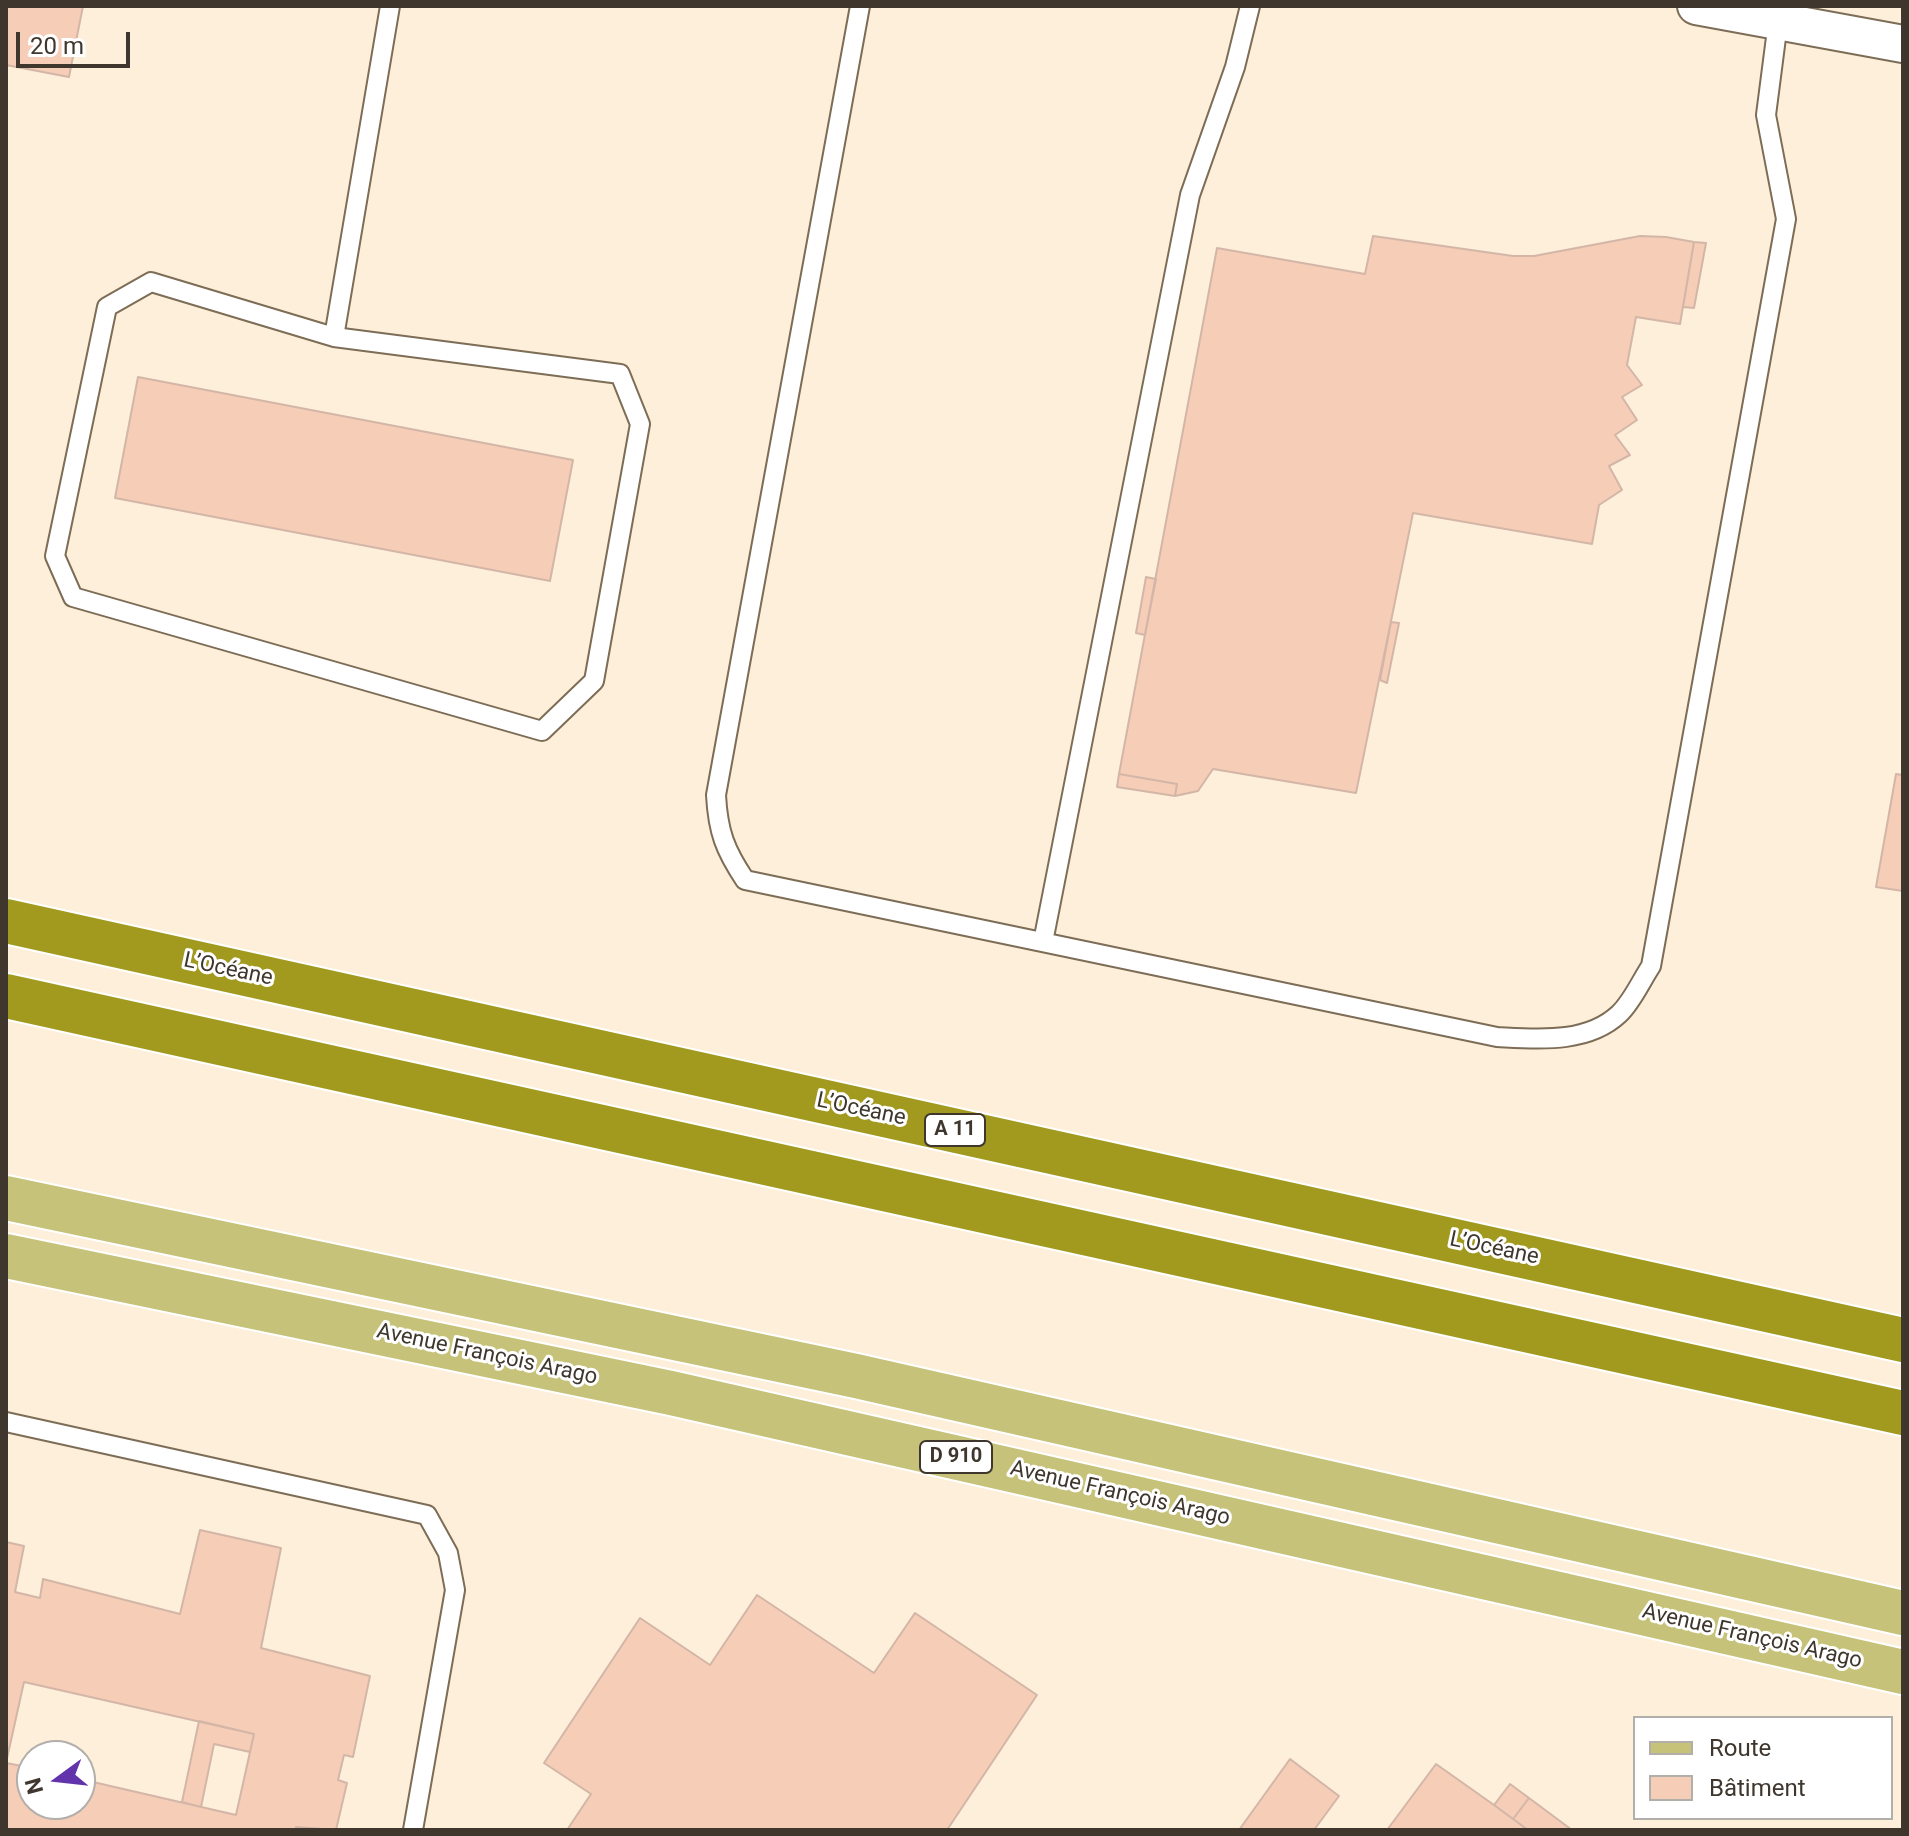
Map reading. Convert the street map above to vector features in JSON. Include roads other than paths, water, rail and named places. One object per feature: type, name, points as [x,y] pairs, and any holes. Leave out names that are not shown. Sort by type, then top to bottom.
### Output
[{"type":"highway","name":"L’Océane","points":[[6,921],[1903,1340]]},
{"type":"highway","points":[[6,996],[1903,1413]]},
{"type":"main road","points":[[6,1198],[856,1376],[1903,1613]]},
{"type":"main road","name":"Avenue François Arago","points":[[6,1256],[671,1393],[1903,1672]]},
{"type":"street","points":[[1696,6],[1903,44]]},
{"type":"lane","points":[[334,337],[390,6]]},
{"type":"lane","points":[[860,6],[716,795],[718,825],[727,854],[745,880],[1497,1037],[1552,1039],[1591,1032],[1619,1014],[1651,966],[1786,219],[1766,115],[1778,22]]},
{"type":"lane","points":[[1043,942],[1190,195],[1235,67],[1250,6]]},
{"type":"lane","points":[[151,282],[334,337],[620,374],[640,424],[594,681],[542,731],[73,597],[55,556],[107,307],[151,282]]},
{"type":"lane","points":[[6,1422],[427,1515],[448,1553],[455,1590],[413,1830]]}]
